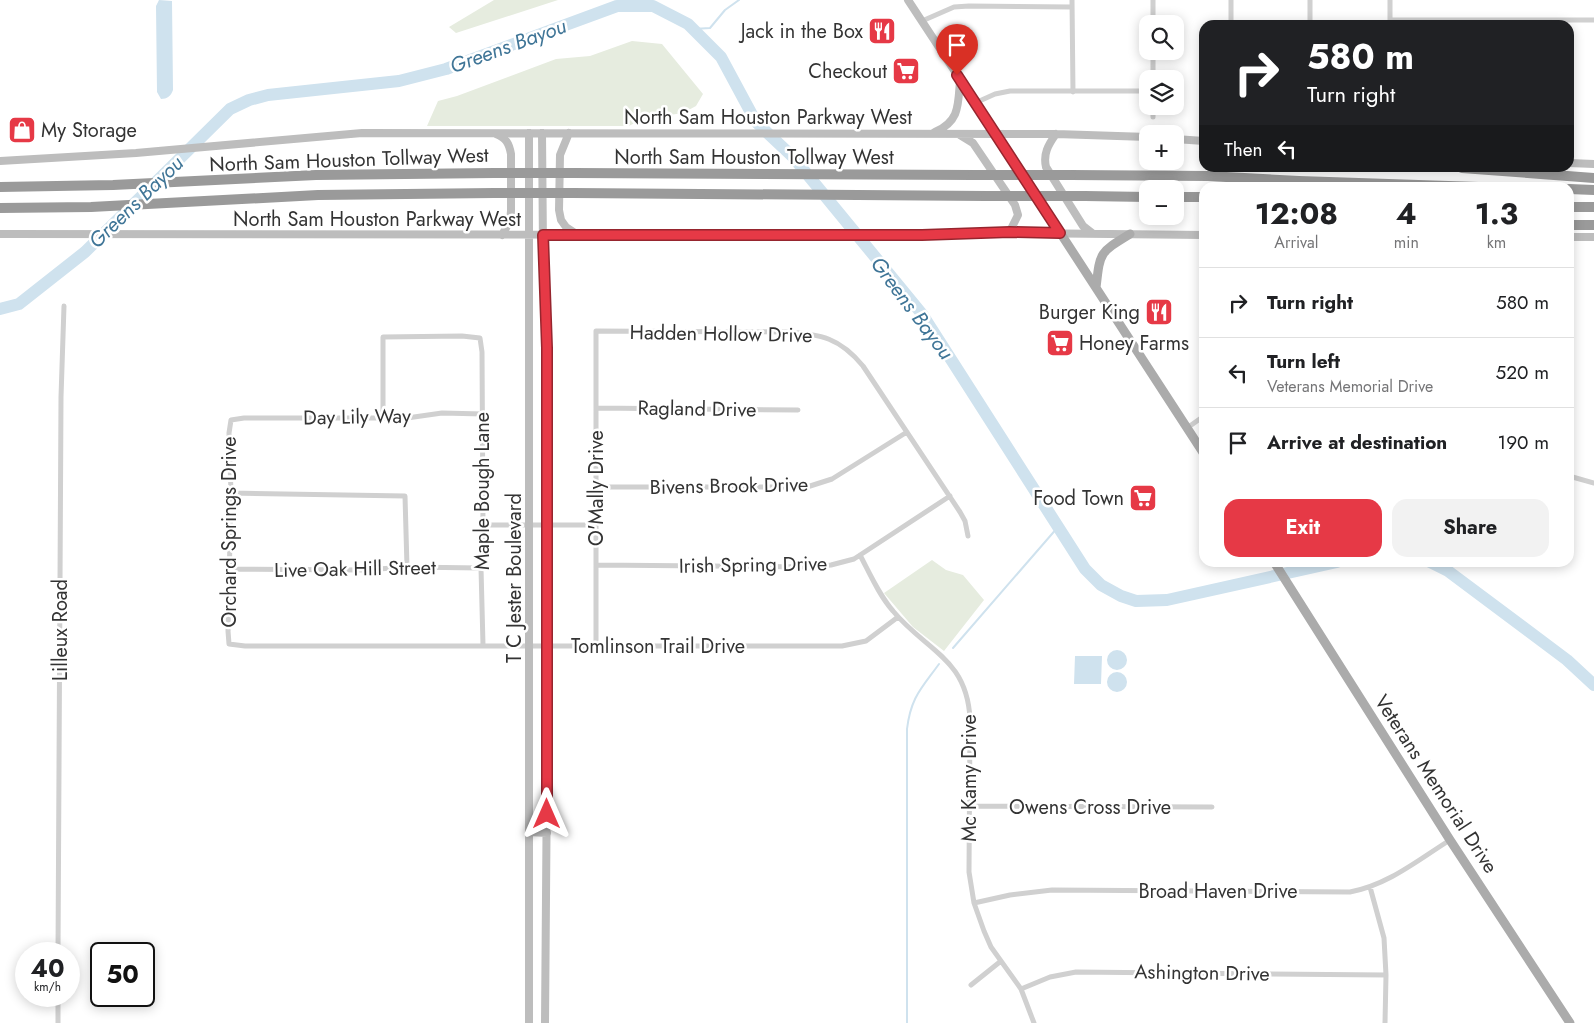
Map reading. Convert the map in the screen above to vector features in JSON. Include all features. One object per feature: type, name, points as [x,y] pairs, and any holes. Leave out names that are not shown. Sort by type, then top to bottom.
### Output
[{"type":"highway","points":[[1515,172],[1594,178]]},
{"type":"highway","name":"North Sam Houston Tollway West","points":[[0,187],[113,185],[316,175],[494,173],[1208,176],[1329,182]]},
{"type":"highway","points":[[1574,189],[1594,190]]},
{"type":"highway","name":"North Sam Houston Tollway West","points":[[0,208],[91,207],[318,195],[494,193],[1139,196]]},
{"type":"highway","points":[[1184,197],[1199,197]]},
{"type":"highway","points":[[1574,207],[1594,207]]},
{"type":"highway","points":[[1574,218],[1594,219]]},
{"type":"highway","points":[[1574,225],[1594,225]]},
{"type":"main road","points":[[908,0],[1199,447]]},
{"type":"main road","points":[[931,134],[946,127],[954,119],[958,108],[960,80]]},
{"type":"main road","name":"North Sam Houston Parkway West","points":[[0,161],[227,146],[362,133],[1056,134],[1139,137]]},
{"type":"main road","points":[[494,133],[504,138],[509,144],[512,154],[510,221],[502,235]]},
{"type":"main road","name":"T C Jester Boulevard","points":[[529,133],[529,1023]]},
{"type":"main road","name":"T C Jester Boulevard","points":[[542,133],[547,348],[548,645],[545,1023]]},
{"type":"main road","points":[[569,133],[560,155],[560,210],[561,220],[566,227],[578,235]]},
{"type":"main road","points":[[958,134],[973,143],[1015,206],[1018,215],[1010,232]]},
{"type":"main road","points":[[1056,134],[1049,144],[1044,158],[1046,167],[1084,226],[1092,233]]},
{"type":"main road","points":[[1184,140],[1199,141]]},
{"type":"main road","points":[[1574,164],[1594,164]]},
{"type":"main road","name":"North Sam Houston Parkway West","points":[[0,234],[922,235],[1010,232],[1199,235]]},
{"type":"main road","points":[[1096,288],[1098,267],[1102,254],[1130,234]]},
{"type":"main road","points":[[1574,237],[1594,237]]},
{"type":"main road","points":[[530,411],[547,411]]},
{"type":"main road","name":"Veterans Memorial Drive","points":[[1277,567],[1450,840],[1570,1023]]},
{"type":"main road","points":[[529,832],[547,833]]},
{"type":"main road","points":[[529,983],[546,983]]},
{"type":"street","points":[[1072,0],[1073,92]]},
{"type":"street","points":[[1152,0],[1153,15]]},
{"type":"street","points":[[1231,0],[1231,20]]},
{"type":"street","points":[[1310,0],[1310,20]]},
{"type":"street","points":[[1390,0],[1390,20]]},
{"type":"street","points":[[922,21],[954,7],[1072,7]]},
{"type":"street","points":[[1574,21],[1594,20]]},
{"type":"street","points":[[975,103],[995,94],[1010,91],[1139,91]]},
{"type":"street","name":"Lilleux Road","points":[[58,942],[61,397],[64,306]]},
{"type":"street","name":"Hadden Hollow Drive","points":[[596,331],[786,332],[813,334],[832,339],[849,350],[881,392],[950,496],[964,521],[968,536]]},
{"type":"street","name":"O'Mally Drive","points":[[596,331],[596,645]]},
{"type":"street","name":"Maple Bough Lane","points":[[382,418],[383,337],[462,336],[480,338],[482,352],[483,525],[481,568],[483,645]]},
{"type":"street","name":"Ragland Drive","points":[[596,408],[798,410]]},
{"type":"street","name":"Day Lily Way","points":[[231,420],[244,418],[406,418],[442,413],[482,414]]},
{"type":"street","points":[[1186,428],[1199,419]]},
{"type":"street","name":"Orchard Springs Drive","points":[[229,644],[231,493],[229,433],[231,420]]},
{"type":"street","name":"Bivens Brook Drive","points":[[596,487],[806,487],[824,482],[838,475],[907,432]]},
{"type":"street","points":[[1574,477],[1594,483]]},
{"type":"street","points":[[231,493],[405,496],[406,567]]},
{"type":"street","name":"Irish Spring Drive","points":[[596,565],[815,566],[843,562],[860,555],[950,496]]},
{"type":"street","points":[[483,525],[596,525]]},
{"type":"street","name":"Mc Kamy Drive","points":[[860,555],[882,597],[898,617],[946,659],[954,668],[965,689],[970,719],[969,872],[974,903],[984,931],[1021,989],[1034,1023]]},
{"type":"street","name":"Live Oak Hill Street","points":[[230,569],[364,570],[406,567],[481,568]]},
{"type":"street","name":"Tomlinson Trail Drive","points":[[229,644],[245,646],[842,646],[866,641],[898,617]]},
{"type":"street","name":"Owens Cross Drive","points":[[969,806],[1212,807]]},
{"type":"street","name":"Broad Haven Drive","points":[[974,903],[1019,893],[1052,890],[1350,892],[1388,880],[1450,840]]},
{"type":"street","points":[[1370,887],[1384,938],[1386,975],[1385,1023]]},
{"type":"street","points":[[971,985],[1002,961]]},
{"type":"street","name":"Ashington Drive","points":[[1021,989],[1050,977],[1076,972],[1386,975]]},
{"type":"street","points":[[58,1007],[58,1023]]},
{"type":"shaded area","points":[[494,0],[558,0],[456,33],[449,27]]},
{"type":"shaded area","points":[[632,41],[662,44],[703,94],[696,106],[683,113],[642,119],[629,126],[427,126],[438,101],[457,96],[556,59],[590,56]]},
{"type":"shaded area","points":[[932,560],[946,570],[963,575],[984,600],[944,651],[913,627],[884,593]]},
{"type":"water","points":[[159,0],[172,1],[173,90],[168,97],[161,99],[157,92],[156,6]]},
{"type":"water","points":[[1117,650],[1124,653],[1127,660],[1124,667],[1117,670],[1110,667],[1107,660],[1110,653]]},
{"type":"water","points":[[1075,656],[1102,656],[1101,684],[1074,684]]},
{"type":"water","points":[[1117,672],[1124,675],[1127,682],[1124,689],[1117,692],[1110,689],[1107,682],[1110,675]]},
{"type":"waterway","points":[[693,29],[710,28],[725,10],[739,0]]},
{"type":"waterway","name":"Greens Bayou","points":[[0,309],[19,304],[85,252],[230,109],[249,100],[268,95],[399,81],[446,69],[617,6],[653,6],[688,24],[721,57],[756,122],[793,157],[922,314],[1085,569],[1101,585],[1121,596],[1136,601],[1167,600],[1315,567]]},
{"type":"waterway","points":[[953,648],[1058,527]]},
{"type":"waterway","name":"Greens Bayou","points":[[1440,567],[1567,660],[1594,685]]},
{"type":"waterway","points":[[907,1023],[907,729],[914,701],[939,664]]},
{"type":"place","name":"Jack in the Box","points":[[882,31]]},
{"type":"place","name":"Checkout","points":[[906,71]]},
{"type":"place","name":"My Storage","points":[[22,130]]},
{"type":"place","name":"Burger King","points":[[1159,312]]},
{"type":"place","name":"Honey Farms","points":[[1060,343]]},
{"type":"place","name":"Food Town","points":[[1143,498]]},
{"type":"route","points":[[547,814],[547,348],[543,235],[1060,233],[957,75]]}]
